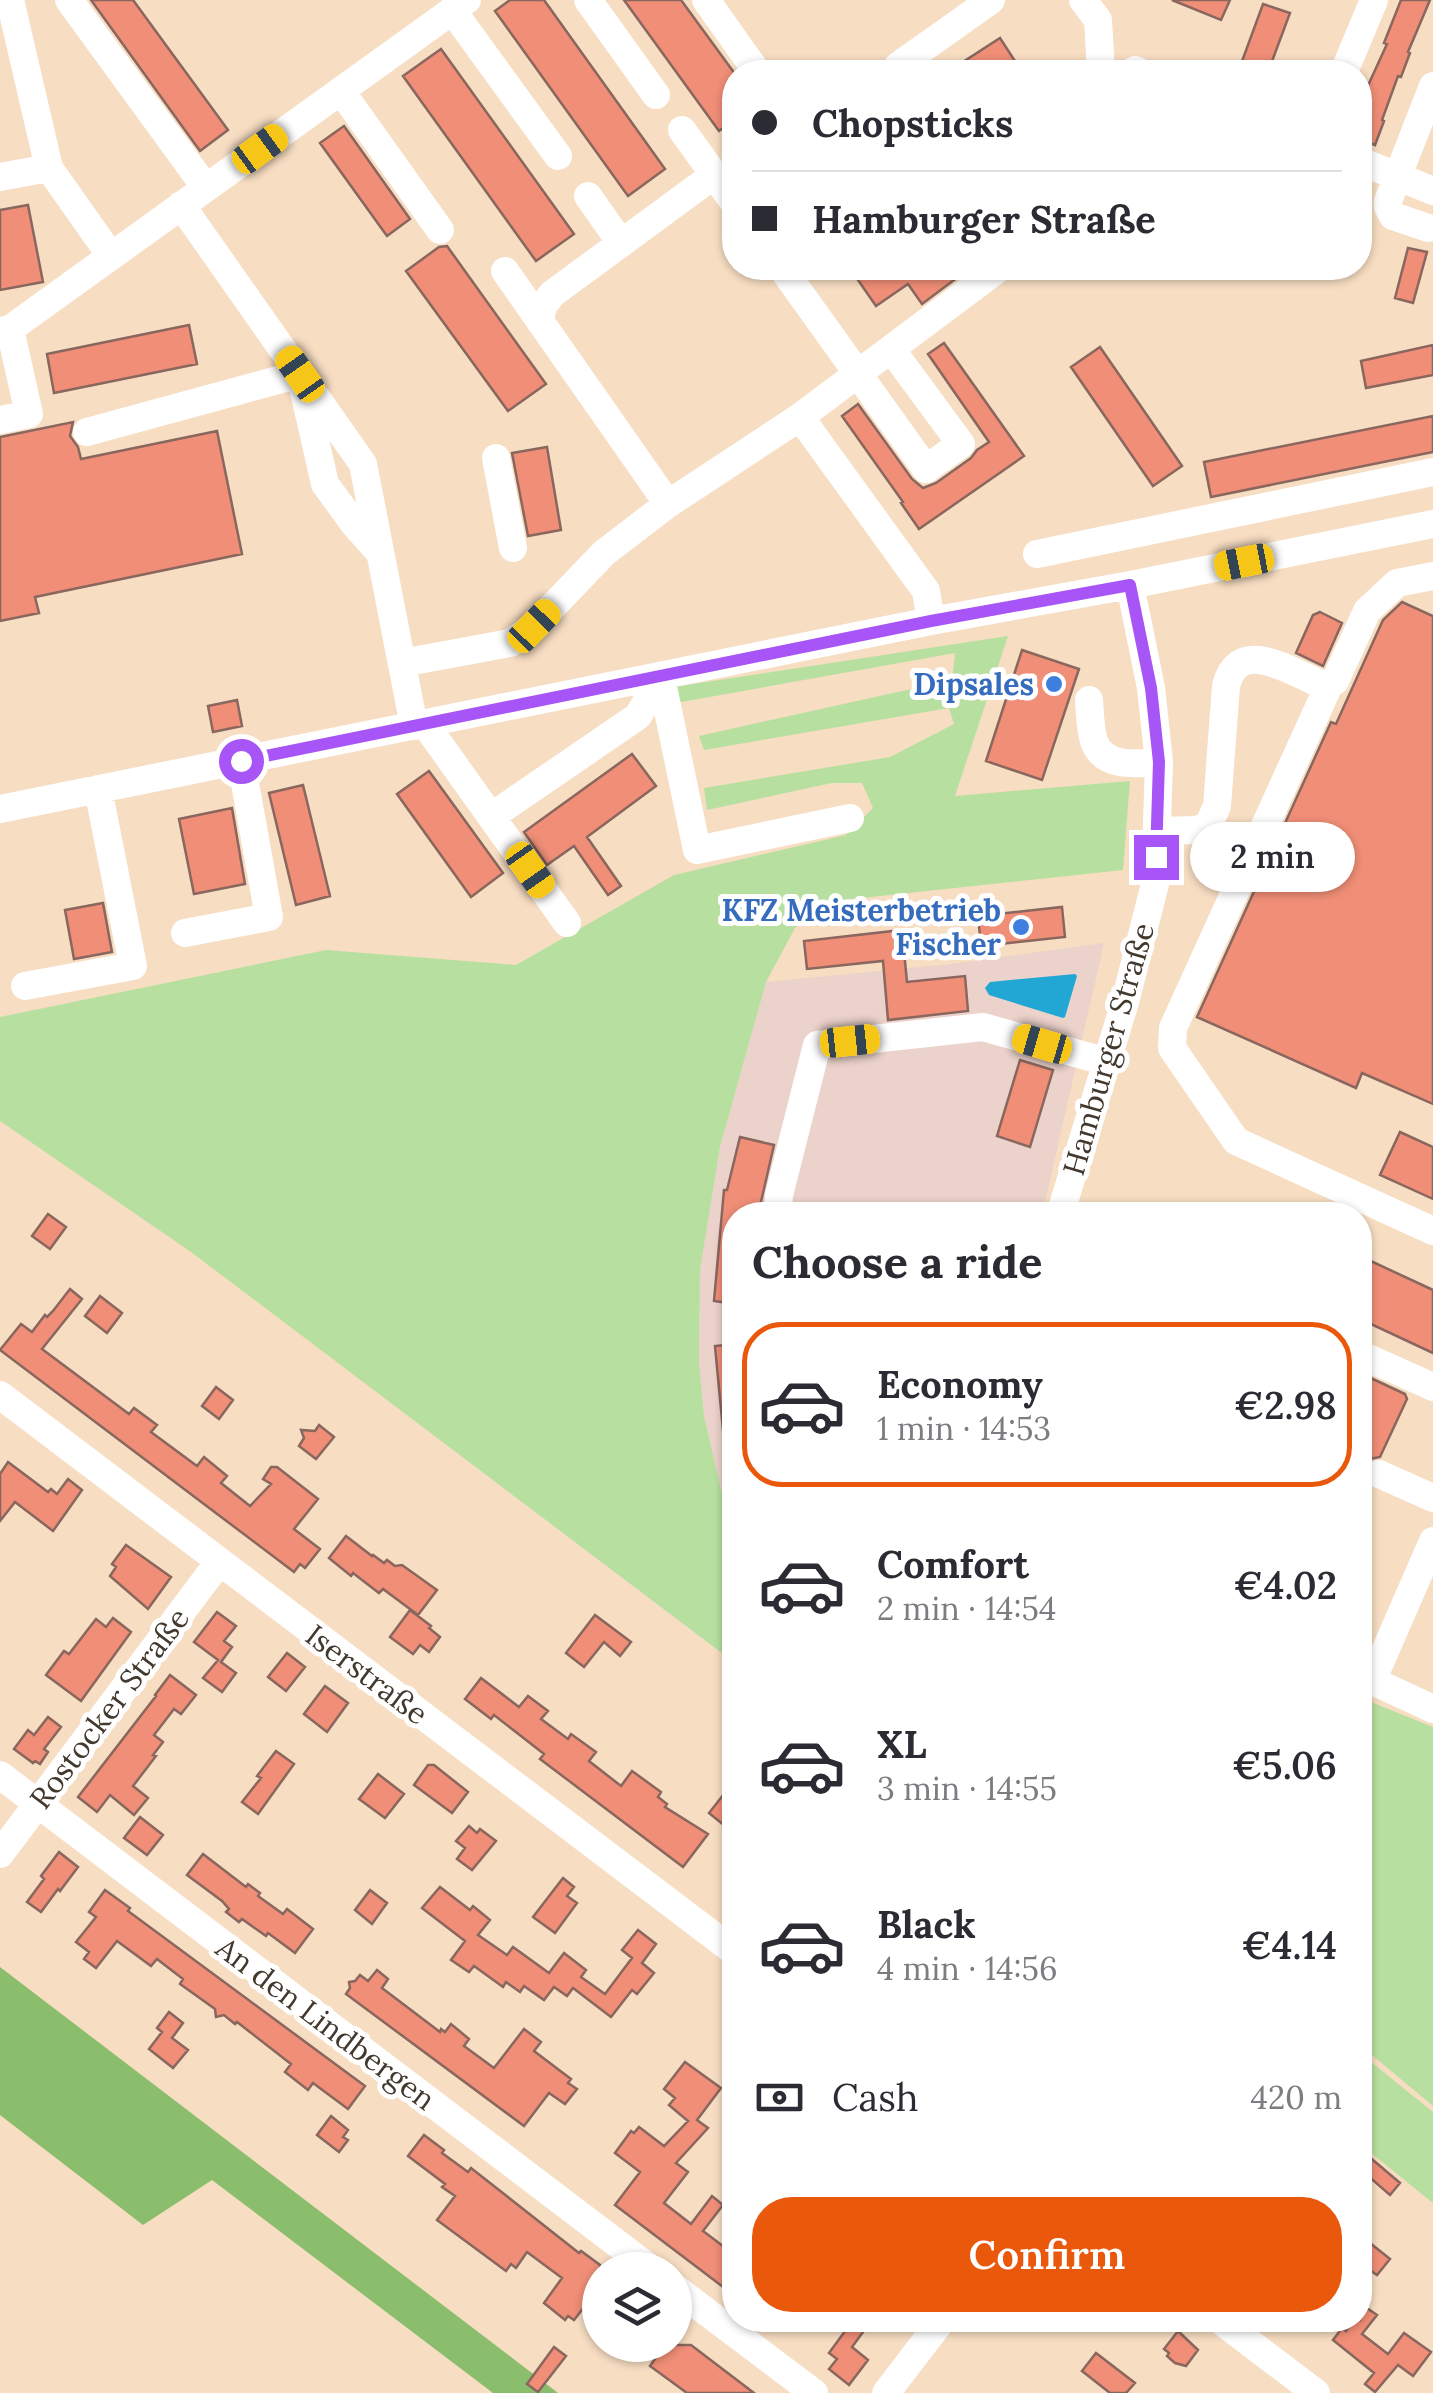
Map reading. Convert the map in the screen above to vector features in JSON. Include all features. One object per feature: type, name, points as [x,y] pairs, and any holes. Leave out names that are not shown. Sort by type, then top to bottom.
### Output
[{"type":"street","points":[[10,0],[49,168],[110,256]]},
{"type":"street","points":[[69,0],[206,188]]},
{"type":"street","points":[[588,0],[656,95]]},
{"type":"street","points":[[706,0],[748,60]]},
{"type":"street","points":[[907,60],[992,0]]},
{"type":"street","points":[[1083,0],[1098,20],[1100,60]]},
{"type":"street","points":[[1349,60],[1374,0]]},
{"type":"street","points":[[0,420],[29,414],[5,330],[460,5],[558,156]]},
{"type":"street","points":[[1428,228],[1393,216],[1388,201],[1433,86]]},
{"type":"street","points":[[341,90],[440,230]]},
{"type":"street","points":[[682,130],[722,187]]},
{"type":"street","points":[[1372,166],[1433,191]]},
{"type":"street","points":[[0,177],[49,168]]},
{"type":"street","points":[[540,322],[542,306],[552,294],[714,176]]},
{"type":"street","points":[[588,196],[621,243]]},
{"type":"street","points":[[182,205],[363,464],[402,663],[420,725],[492,816],[567,923]]},
{"type":"street","points":[[505,271],[668,504]]},
{"type":"street","points":[[791,280],[926,469],[960,444],[891,348]]},
{"type":"street","points":[[402,663],[510,643],[534,626],[604,553],[668,504],[800,417],[978,280]]},
{"type":"street","points":[[87,432],[300,374]]},
{"type":"street","points":[[300,374],[325,484],[380,554]]},
{"type":"street","points":[[800,417],[926,591],[931,621]]},
{"type":"street","points":[[496,458],[514,548]]},
{"type":"street","points":[[1037,554],[1433,472]]},
{"type":"street","points":[[0,809],[1433,524]]},
{"type":"street","points":[[1370,1202],[1236,1141],[1172,1048],[1173,1028],[1329,685],[1335,681],[1367,611],[1397,583],[1433,576]]},
{"type":"street","name":"Hamburger Straße","points":[[1064,1202],[1155,884],[1159,762],[1151,688],[1130,585]]},
{"type":"street","points":[[1158,830],[1198,830],[1208,824],[1217,806],[1226,686],[1238,663],[1250,658],[1264,660],[1329,685]]},
{"type":"street","points":[[492,816],[638,716],[661,677]]},
{"type":"street","points":[[661,677],[697,850],[850,818]]},
{"type":"street","points":[[1089,700],[1094,741],[1109,759],[1128,764],[1159,762]]},
{"type":"street","points":[[185,933],[269,918],[241,761]]},
{"type":"street","points":[[26,986],[133,966],[98,790]]},
{"type":"street","points":[[779,1202],[817,1044],[983,1027],[1107,1062]]},
{"type":"street","points":[[1372,1203],[1433,1231]]},
{"type":"street","points":[[1372,1360],[1433,1386]]},
{"type":"street","name":"Iserstraße","points":[[0,1395],[722,1942]]},
{"type":"street","points":[[1379,1474],[1433,1498]]},
{"type":"street","points":[[1372,1666],[1433,1541]]},
{"type":"street","name":"Rostocker Straße","points":[[0,1854],[219,1562]]},
{"type":"street","points":[[1372,1681],[1433,1709]]},
{"type":"street","name":"An den Lindbergen","points":[[0,1775],[628,2252]]},
{"type":"street","points":[[692,2301],[722,2324]]},
{"type":"street","points":[[733,2332],[814,2393]]},
{"type":"street","points":[[886,2393],[933,2332]]},
{"type":"street","points":[[1236,2332],[1316,2393]]},
{"type":"shaded area","points":[[1104,943],[1045,1202],[722,1202],[722,1494],[704,1416],[699,1362],[700,1270],[720,1147],[766,982],[951,964]]},
{"type":"green space","points":[[1008,636],[955,796],[1130,781],[1123,870],[815,903],[795,928],[766,982],[720,1147],[700,1270],[699,1362],[704,1416],[722,1494],[722,1653],[191,1252],[0,1121],[0,1017],[326,950],[516,965],[674,875],[846,835],[873,808],[862,783],[832,783],[707,810],[704,788],[890,757],[954,724],[949,708],[704,750],[699,736],[952,680],[955,653],[676,703],[673,687]]},
{"type":"green space","points":[[1372,1702],[1433,1727],[1433,2106],[1372,2055]]},
{"type":"green space","points":[[0,1967],[558,2393],[493,2393],[212,2180],[143,2225],[0,2115]]},
{"type":"green space","points":[[1372,2063],[1433,2112],[1433,2203],[1372,2154]]},
{"type":"water","points":[[1075,974],[1063,1018],[989,995],[985,988],[990,982]]},
{"type":"building","points":[[91,0],[133,0],[228,130],[200,151]]},
{"type":"building","points":[[510,0],[544,0],[665,169],[628,196],[495,11]]},
{"type":"building","points":[[624,0],[681,0],[725,60],[719,131]]},
{"type":"building","points":[[1172,0],[1230,0],[1221,20]]},
{"type":"building","points":[[1401,0],[1430,0],[1375,145],[1372,77],[1387,44],[1384,43]]},
{"type":"building","points":[[1263,4],[1290,13],[1272,60],[1242,60]]},
{"type":"building","points":[[1000,38],[1014,60],[966,60]]},
{"type":"building","points":[[441,49],[574,234],[536,261],[403,76]]},
{"type":"building","points":[[344,126],[410,219],[387,236],[320,143]]},
{"type":"building","points":[[28,205],[43,282],[0,290],[0,210]]},
{"type":"building","points":[[447,246],[546,384],[508,411],[406,271],[439,247]]},
{"type":"building","points":[[1408,248],[1427,252],[1413,303],[1395,298]]},
{"type":"building","points":[[858,280],[954,280],[922,304],[908,284],[876,306]]},
{"type":"building","points":[[189,325],[197,364],[54,393],[47,354]]},
{"type":"building","points":[[944,343],[1024,456],[919,529],[842,416],[858,404],[912,479],[923,488],[971,458],[989,442],[928,354]]},
{"type":"building","points":[[1433,345],[1433,375],[1366,388],[1361,361]]},
{"type":"building","points":[[1100,347],[1182,466],[1153,486],[1071,367]]},
{"type":"building","points":[[1433,416],[1433,452],[1211,497],[1204,462]]},
{"type":"building","points":[[73,422],[70,436],[81,459],[217,431],[242,554],[35,597],[39,613],[0,621],[0,437]]},
{"type":"building","points":[[547,447],[561,530],[528,536],[512,453]]},
{"type":"building","points":[[1402,602],[1433,616],[1433,1104],[1362,1073],[1356,1088],[1197,1017],[1331,722],[1336,724],[1383,620]]},
{"type":"building","points":[[1320,612],[1342,623],[1323,666],[1296,653],[1313,615]]},
{"type":"building","points":[[1022,650],[1079,669],[1042,780],[986,761]]},
{"type":"building","points":[[237,700],[242,726],[213,732],[208,706]]},
{"type":"building","points":[[632,754],[656,786],[587,837],[621,886],[608,895],[574,846],[547,865],[524,832]]},
{"type":"building","points":[[429,771],[503,873],[471,897],[397,794]]},
{"type":"building","points":[[303,785],[330,896],[296,905],[269,793]]},
{"type":"building","points":[[232,808],[245,884],[194,894],[179,819]]},
{"type":"building","points":[[103,903],[112,952],[74,959],[65,910]]},
{"type":"building","name":"KFZ Meisterbetrieb Fischer","points":[[1062,907],[1065,937],[981,946],[978,916]]},
{"type":"building","points":[[902,930],[907,982],[965,976],[968,1011],[888,1020],[883,961],[807,969],[804,941]]},
{"type":"building","points":[[1020,1060],[1053,1070],[1030,1147],[997,1136]]},
{"type":"building","points":[[1400,1132],[1433,1147],[1433,1199],[1380,1175]]},
{"type":"building","points":[[740,1137],[774,1145],[761,1202],[723,1202]]},
{"type":"building","points":[[722,1212],[722,1302],[714,1301]]},
{"type":"building","points":[[48,1214],[66,1227],[50,1249],[32,1236]]},
{"type":"building","points":[[1372,1262],[1433,1290],[1433,1353],[1372,1325]]},
{"type":"building","points":[[70,1289],[82,1299],[42,1349],[129,1414],[134,1408],[157,1425],[151,1432],[197,1466],[204,1457],[227,1476],[221,1483],[250,1506],[271,1484],[263,1479],[271,1467],[277,1467],[318,1499],[294,1529],[320,1549],[305,1568],[300,1564],[294,1572],[0,1350],[21,1324],[32,1332]]},
{"type":"building","points":[[100,1296],[122,1313],[107,1333],[85,1316]]},
{"type":"building","points":[[722,1345],[722,1420],[715,1346]]},
{"type":"building","points":[[1372,1379],[1405,1394],[1407,1399],[1380,1457],[1372,1459]]},
{"type":"building","points":[[216,1387],[233,1400],[219,1419],[202,1406]]},
{"type":"building","points":[[319,1425],[334,1437],[316,1459],[299,1446],[304,1438],[301,1430],[315,1431]]},
{"type":"building","points":[[8,1462],[48,1492],[51,1489],[57,1494],[68,1479],[82,1490],[53,1531],[15,1502],[0,1521],[0,1474]]},
{"type":"building","points":[[346,1536],[372,1556],[384,1563],[387,1560],[395,1566],[402,1565],[437,1590],[418,1615],[383,1589],[379,1593],[353,1573],[351,1576],[329,1558]]},
{"type":"building","points":[[126,1545],[171,1577],[148,1609],[110,1576],[116,1567],[112,1564]]},
{"type":"building","points":[[410,1610],[440,1637],[429,1652],[420,1645],[413,1654],[390,1637]]},
{"type":"building","points":[[217,1612],[236,1626],[224,1641],[232,1647],[221,1662],[236,1673],[222,1692],[203,1678],[218,1660],[194,1642]]},
{"type":"building","points":[[595,1615],[631,1642],[620,1656],[604,1642],[584,1667],[566,1653]]},
{"type":"building","points":[[113,1618],[131,1632],[81,1701],[46,1675],[64,1651],[69,1654],[96,1619],[106,1627]]},
{"type":"building","points":[[287,1653],[305,1667],[286,1691],[268,1677]]},
{"type":"building","points":[[170,1675],[196,1695],[181,1714],[174,1709],[154,1735],[163,1742],[133,1786],[148,1798],[134,1815],[110,1795],[97,1812],[78,1797]]},
{"type":"building","points":[[481,1678],[519,1707],[528,1696],[548,1711],[541,1719],[568,1739],[571,1734],[596,1752],[589,1761],[621,1786],[632,1771],[661,1792],[658,1797],[667,1804],[665,1807],[708,1834],[683,1867],[540,1759],[544,1754],[494,1715],[491,1719],[465,1699]]},
{"type":"building","points":[[325,1686],[348,1703],[327,1732],[304,1714]]},
{"type":"building","points":[[48,1717],[61,1727],[44,1749],[48,1752],[40,1764],[33,1763],[14,1749],[28,1730],[34,1735]]},
{"type":"building","points":[[276,1751],[294,1764],[258,1814],[242,1802]]},
{"type":"building","points":[[428,1765],[434,1765],[468,1792],[452,1813],[414,1785]]},
{"type":"building","points":[[378,1774],[404,1794],[385,1818],[359,1799]]},
{"type":"building","points":[[722,1796],[722,1824],[709,1813]]},
{"type":"building","points":[[140,1817],[163,1835],[147,1855],[124,1838]]},
{"type":"building","points":[[469,1826],[496,1841],[472,1870],[457,1859],[465,1848],[456,1841]]},
{"type":"building","points":[[59,1852],[78,1867],[41,1912],[27,1902]]},
{"type":"building","points":[[203,1854],[283,1914],[287,1909],[313,1929],[295,1953],[268,1933],[266,1936],[242,1919],[239,1922],[226,1912],[229,1909],[222,1901],[187,1875]]},
{"type":"building","points":[[563,1878],[574,1887],[567,1896],[577,1903],[555,1933],[533,1917]]},
{"type":"building","points":[[440,1887],[490,1920],[478,1935],[507,1955],[513,1947],[549,1973],[564,1953],[586,1970],[581,1977],[605,1994],[632,1958],[622,1950],[638,1930],[656,1944],[642,1963],[654,1973],[637,1994],[632,1990],[611,2017],[573,1988],[567,1996],[554,1987],[544,2000],[524,1986],[520,1992],[506,1982],[503,1987],[474,1966],[469,1972],[451,1960],[465,1941],[422,1908]]},
{"type":"building","points":[[105,1890],[365,2086],[348,2109],[313,2083],[308,2090],[285,2072],[291,2064],[237,2022],[224,2015],[216,2017],[215,2009],[180,1984],[183,1979],[157,1959],[151,1966],[117,1941],[96,1968],[84,1959],[89,1952],[76,1942],[96,1917],[89,1912]]},
{"type":"building","points":[[370,1890],[387,1903],[372,1924],[355,1910]]},
{"type":"building","points":[[377,1970],[388,1979],[382,1988],[440,2032],[451,2024],[469,2039],[464,2046],[494,2068],[524,2029],[541,2042],[534,2051],[571,2079],[568,2083],[577,2089],[565,2104],[549,2093],[524,2126],[346,1994],[349,1982],[360,1975],[368,1981]]},
{"type":"building","points":[[169,2012],[183,2023],[172,2038],[188,2050],[173,2068],[149,2049],[162,2032],[157,2028]]},
{"type":"building","points":[[685,2062],[721,2088],[697,2120],[708,2128],[676,2163],[688,2172],[664,2203],[691,2224],[712,2196],[722,2204],[703,2231],[722,2245],[722,2286],[692,2263],[692,2252],[677,2252],[615,2205],[640,2172],[615,2153],[631,2131],[634,2133],[639,2127],[664,2146],[688,2121],[669,2105],[675,2098],[664,2089]]},
{"type":"building","points":[[331,2116],[348,2130],[343,2137],[348,2140],[339,2152],[317,2135]]},
{"type":"building","points":[[424,2135],[444,2150],[442,2153],[468,2172],[471,2168],[582,2252],[582,2310],[574,2320],[568,2316],[565,2320],[544,2303],[562,2278],[527,2252],[516,2268],[511,2264],[506,2271],[437,2220],[455,2196],[408,2156]]},
{"type":"building","points":[[1372,2159],[1400,2183],[1390,2195],[1372,2179]]},
{"type":"building","points":[[1372,2245],[1390,2259],[1377,2275],[1372,2272]]},
{"type":"building","points":[[844,2332],[863,2332],[852,2347],[868,2360],[849,2385],[829,2369],[837,2359],[829,2353]]},
{"type":"building","points":[[1179,2332],[1198,2350],[1186,2366],[1175,2363],[1164,2349]]},
{"type":"building","points":[[1339,2332],[1364,2332],[1388,2354],[1404,2333],[1431,2352],[1413,2376],[1398,2365],[1375,2392],[1365,2384],[1374,2373],[1333,2340]]},
{"type":"building","points":[[692,2346],[754,2393],[687,2393],[650,2366],[653,2362],[692,2362]]},
{"type":"building","points":[[554,2347],[566,2356],[538,2392],[527,2384]]},
{"type":"building","points":[[1096,2353],[1135,2383],[1126,2393],[1110,2393],[1082,2371]]},
{"type":"place","name":"Dipsales","points":[[1054,684]]},
{"type":"place","name":"KFZ Meisterbetrieb Fischer","points":[[1021,927]]},
{"type":"route","points":[[241,761],[931,621],[1130,585],[1151,688],[1159,762],[1156,857]]}]
